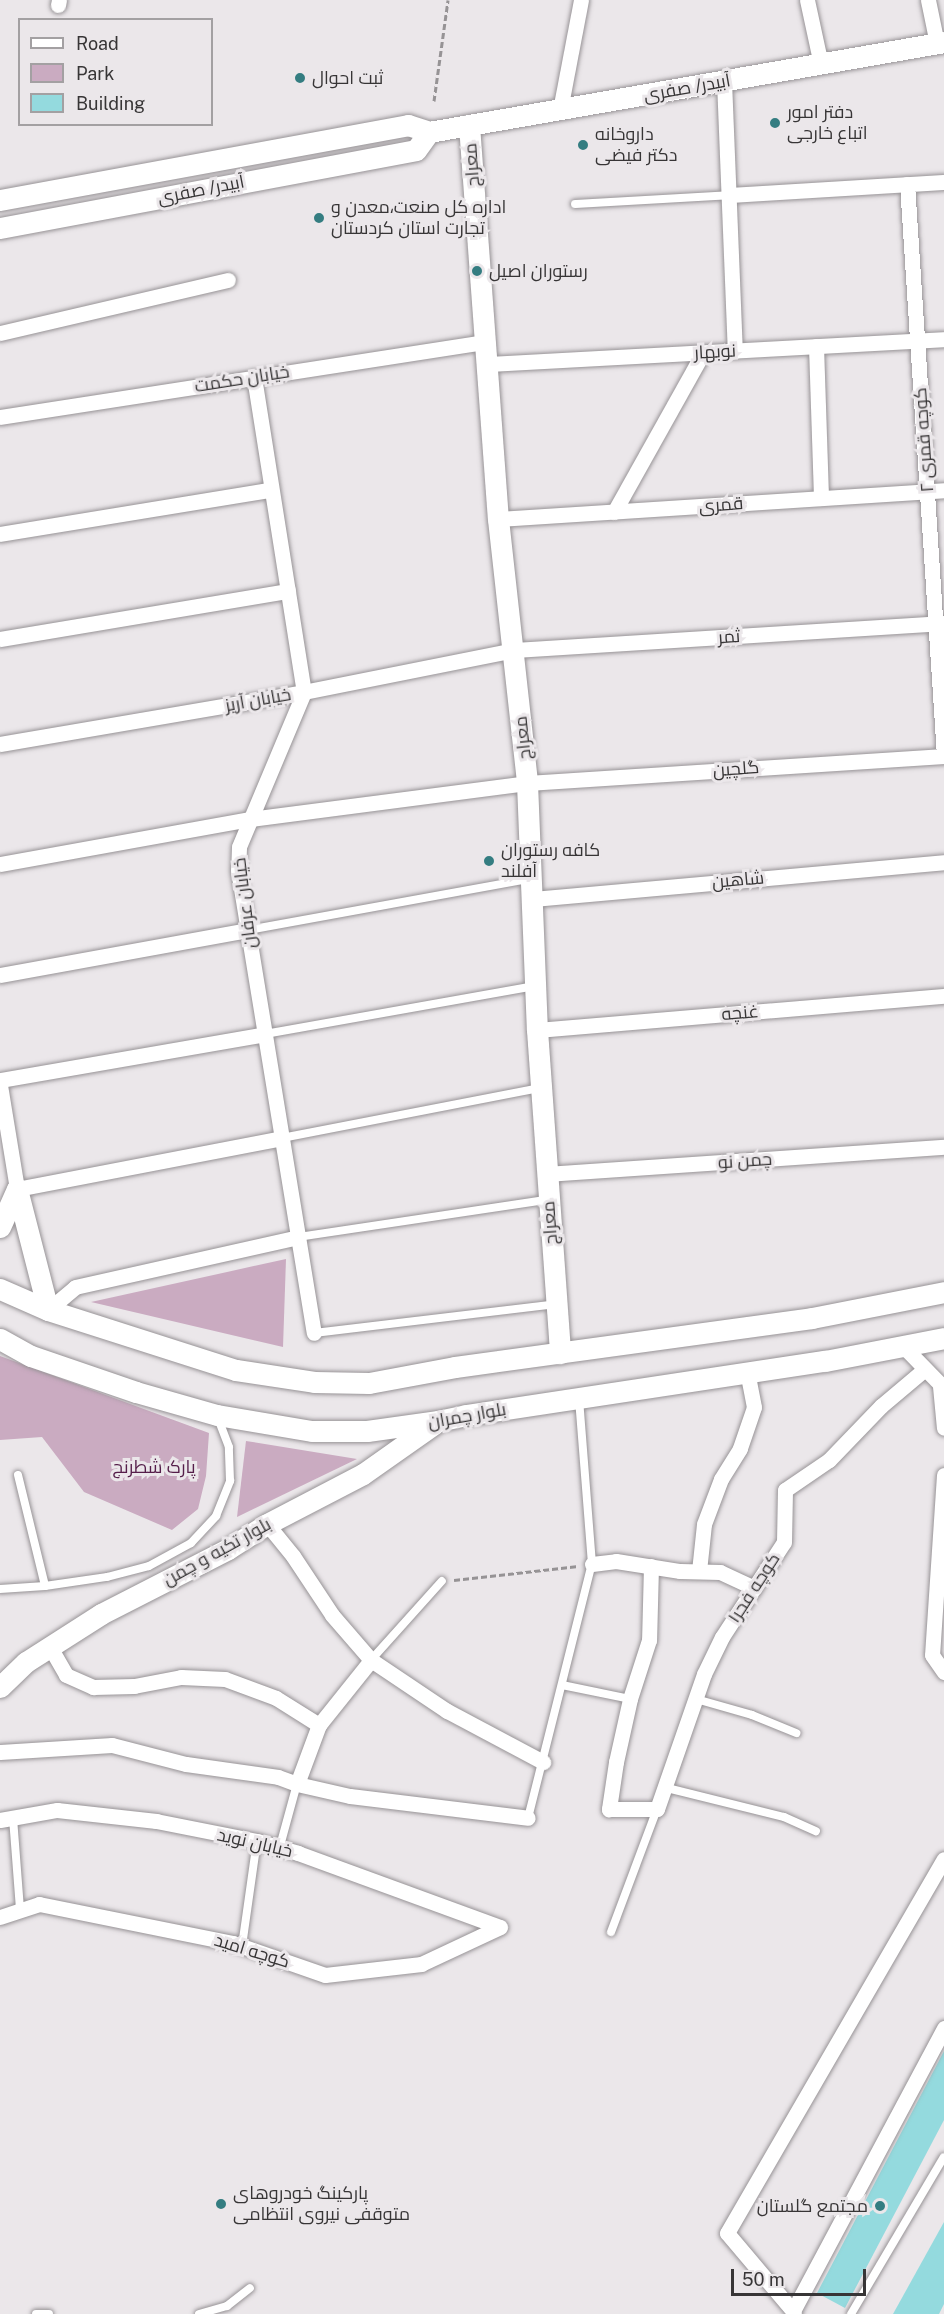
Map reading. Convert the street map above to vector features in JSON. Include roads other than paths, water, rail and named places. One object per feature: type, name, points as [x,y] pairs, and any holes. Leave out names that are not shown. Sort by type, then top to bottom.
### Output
[{"type":"main road","name":"آبیدر/ صفری","points":[[0,200],[408,125],[429,132],[941,43]]},
{"type":"main road","name":"معراج","points":[[469,125],[498,519],[527,783],[540,1088],[560,1353]]},
{"type":"main road","name":"آبیدر/ صفری","points":[[0,228],[416,150],[429,132]]},
{"type":"main road","points":[[0,1227],[17,1189]]},
{"type":"main road","points":[[17,1189],[48,1310]]},
{"type":"main road","points":[[0,1289],[48,1310],[236,1370],[314,1382],[369,1383],[455,1367],[812,1318],[944,1292]]},
{"type":"main road","name":"بلوار چمران","points":[[0,1340],[31,1356],[136,1392],[217,1415],[312,1431],[367,1431],[747,1372],[944,1338]]},
{"type":"main road","name":"بلوار تکیه و چمن","points":[[0,1687],[26,1662],[101,1614],[228,1549],[267,1524],[363,1474],[438,1421]]},
{"type":"street","points":[[560,110],[581,0]]},
{"type":"street","points":[[807,0],[821,65]]},
{"type":"street","points":[[928,0],[941,43]]},
{"type":"street","points":[[724,81],[735,351]]},
{"type":"street","points":[[729,195],[944,182]]},
{"type":"street","name":"کوچه قمری ۲","points":[[908,184],[927,491],[940,623],[944,756]]},
{"type":"street","points":[[0,333],[228,280]]},
{"type":"street","name":"نوبهار","points":[[486,364],[944,339]]},
{"type":"street","name":"خیابان حکمت","points":[[0,417],[484,342]]},
{"type":"street","points":[[816,346],[821,498]]},
{"type":"street","points":[[614,512],[703,352]]},
{"type":"street","points":[[254,377],[270,490],[304,692]]},
{"type":"street","points":[[0,534],[270,490]]},
{"type":"street","name":"قمری","points":[[498,519],[944,490]]},
{"type":"street","points":[[0,639],[288,591]]},
{"type":"street","name":"ثمر","points":[[514,650],[940,623]]},
{"type":"street","name":"خیابان آریز","points":[[0,744],[304,692],[514,650]]},
{"type":"street","name":"خیابان عرفان","points":[[304,692],[239,847],[238,870],[314,1333]]},
{"type":"street","name":"گلچین","points":[[0,864],[250,819],[527,783],[944,756]]},
{"type":"street","name":"شاهین","points":[[532,889],[944,862]]},
{"type":"street","points":[[0,975],[248,930]]},
{"type":"street","name":"غنچه","points":[[537,1030],[944,996]]},
{"type":"street","points":[[265,1034],[0,1082],[17,1189],[282,1138]]},
{"type":"street","name":"چمن نو","points":[[546,1174],[944,1147]]},
{"type":"street","points":[[48,1310],[75,1287],[298,1237]]},
{"type":"street","points":[[903,1346],[942,1387],[944,1428]]},
{"type":"street","name":"کوچه فجر۱","points":[[657,1809],[704,1674],[722,1637],[784,1542],[785,1490],[829,1460],[881,1406],[925,1370]]},
{"type":"street","points":[[699,1571],[704,1524],[721,1479],[740,1448],[754,1407],[747,1372]]},
{"type":"street","points":[[944,1483],[939,1621],[932,1655],[944,1672]]},
{"type":"street","points":[[267,1524],[293,1556],[332,1615],[370,1660],[447,1710],[543,1762]]},
{"type":"street","points":[[592,1564],[615,1561],[720,1572],[754,1588]]},
{"type":"street","points":[[651,1566],[649,1640],[630,1699],[616,1762],[609,1809],[657,1809]]},
{"type":"street","points":[[50,1647],[66,1675],[93,1687],[134,1686],[181,1677],[225,1679],[276,1698],[319,1725]]},
{"type":"street","points":[[297,1784],[319,1725],[370,1660]]},
{"type":"street","points":[[0,1752],[112,1745],[186,1764],[278,1777],[297,1784],[350,1796],[528,1818]]},
{"type":"street","name":"خیابان نوید","points":[[7,1819],[57,1810],[68,1811],[156,1821],[280,1846],[500,1927]]},
{"type":"street","points":[[944,1858],[727,2233],[793,2312],[944,2028]]},
{"type":"street","name":"کوچه امید","points":[[0,1917],[39,1904],[242,1946],[325,1975],[421,1964],[500,1927]]},
{"type":"lane","points":[[575,204],[729,195]]},
{"type":"lane","points":[[248,930],[532,889]]},
{"type":"lane","points":[[265,1034],[535,986]]},
{"type":"lane","points":[[282,1138],[540,1088]]},
{"type":"lane","points":[[298,1237],[548,1200]]},
{"type":"lane","points":[[314,1333],[556,1304]]},
{"type":"lane","points":[[528,1818],[592,1564],[579,1398]]},
{"type":"lane","points":[[0,1589],[45,1586],[107,1577],[149,1566],[191,1543],[216,1516],[231,1481],[229,1447],[217,1415]]},
{"type":"lane","points":[[18,1475],[45,1586]]},
{"type":"lane","points":[[370,1660],[442,1581]]},
{"type":"lane","points":[[562,1685],[630,1699]]},
{"type":"lane","points":[[696,1699],[752,1715],[796,1733]]},
{"type":"lane","points":[[280,1846],[297,1784]]},
{"type":"lane","points":[[663,1787],[784,1817],[816,1831]]},
{"type":"lane","points":[[611,1932],[657,1809]]},
{"type":"lane","points":[[7,1819],[20,1910]]},
{"type":"lane","points":[[242,1946],[257,1841]]},
{"type":"lane","points":[[851,2314],[944,2157]]},
{"type":"lane","points":[[199,2314],[227,2306],[250,2288]]},
{"type":"lane","points":[[36,2314],[49,2314]]},
{"type":"place","name":"ثبت احوال","points":[[300,78]]},
{"type":"place","name":"دفتر امور اتباع خارجی","points":[[775,123]]},
{"type":"place","name":"داروخانه دکتر فیضی","points":[[583,145]]},
{"type":"place","name":"اداره کل صنعت،معدن و تجارت استان کردستان","points":[[319,218]]},
{"type":"place","name":"رستوران اصیل","points":[[477,271]]},
{"type":"place","name":"کافه رستوران آفلند","points":[[489,861]]},
{"type":"place","name":"پارکینگ خودروهای متوقفی نیروی انتظامی","points":[[221,2204]]},
{"type":"place","name":"مجتمع گلستان","points":[[880,2206]]},
{"type":"park label","name":"پارک شطرنج","points":[[154,1467]]}]
